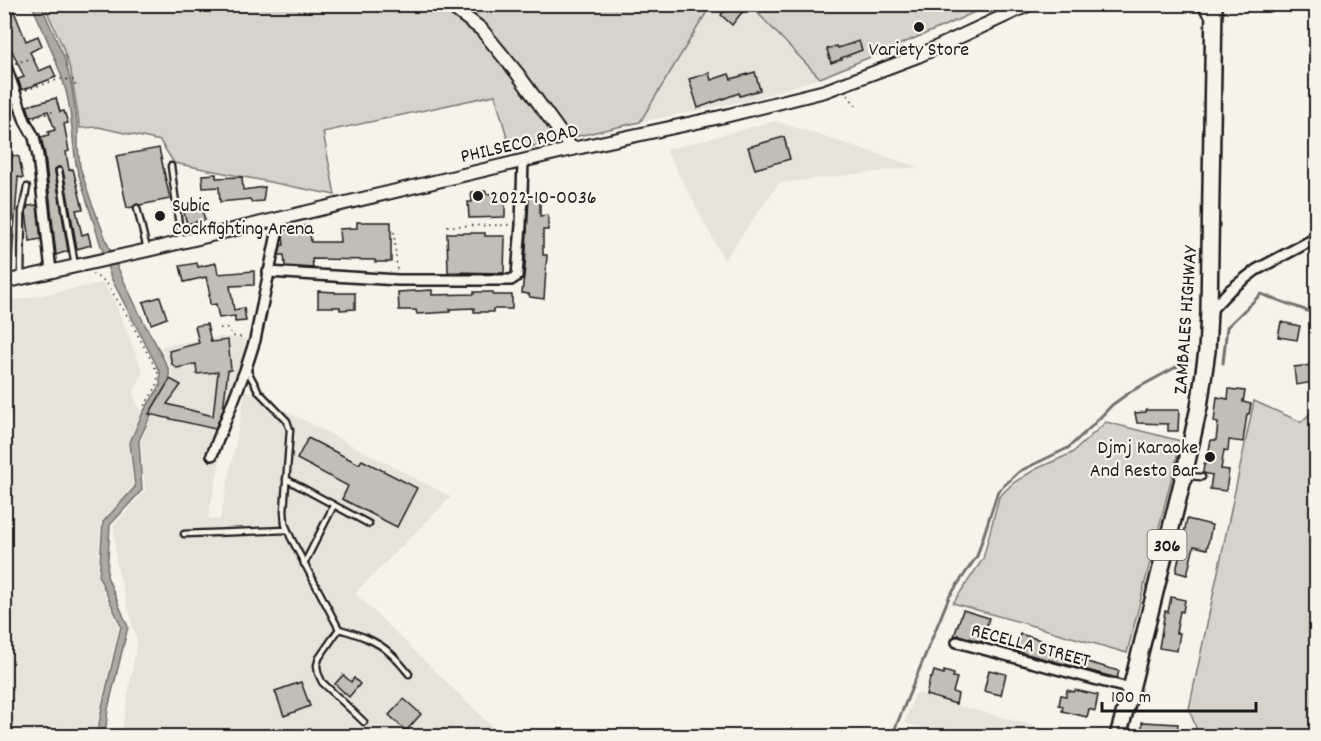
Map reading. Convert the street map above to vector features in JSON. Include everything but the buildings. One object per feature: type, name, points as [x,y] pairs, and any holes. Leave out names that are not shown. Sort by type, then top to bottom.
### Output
[{"type":"main road","name":"ZAMBALES HIGHWAY","points":[[1118,736],[1184,475],[1199,407],[1207,351],[1216,8]]},
{"type":"street","points":[[448,4],[481,29],[517,73],[572,149]]},
{"type":"street","name":"PHILSECO ROAD","points":[[4,282],[825,91],[918,56],[1030,4]]},
{"type":"street","points":[[1202,4],[1216,8]]},
{"type":"street","points":[[6,63],[25,121],[34,137],[51,271]]},
{"type":"street","points":[[268,272],[398,280],[514,279],[517,276],[521,225],[523,160]]},
{"type":"street","points":[[212,455],[255,340],[280,219]]},
{"type":"street","points":[[1209,312],[1230,290],[1256,270],[1317,238]]},
{"type":"street","name":"RECELLA STREET","points":[[957,642],[1131,689]]},
{"type":"lane","points":[[171,166],[181,242]]},
{"type":"lane","points":[[59,171],[75,266]]},
{"type":"lane","points":[[21,278],[22,212],[27,188]]},
{"type":"lane","points":[[137,208],[148,250]]},
{"type":"lane","points":[[246,368],[263,398],[286,421],[290,430],[285,524],[304,564],[339,629],[360,635],[379,645],[390,653],[409,674]]},
{"type":"lane","points":[[1184,475],[1202,477]]},
{"type":"lane","points":[[286,479],[369,524]]},
{"type":"lane","points":[[304,564],[334,505]]},
{"type":"lane","points":[[184,534],[287,530]]},
{"type":"lane","points":[[339,629],[319,658],[318,673],[322,682],[364,722]]},
{"type":"path","points":[[6,63],[37,57]]},
{"type":"path","points":[[16,93],[60,79],[74,80],[76,88]]},
{"type":"path","points":[[841,84],[857,107]]},
{"type":"path","points":[[25,121],[56,111]]},
{"type":"path","points":[[447,226],[521,225]]},
{"type":"path","points":[[394,232],[398,280]]},
{"type":"path","points":[[75,266],[106,282],[147,351],[158,374],[157,386],[143,408]]},
{"type":"path","points":[[220,328],[229,328],[232,336],[255,340]]},
{"type":"shaded area","points":[[32,5],[41,5],[64,57],[71,82],[78,129],[80,167],[90,198],[121,275],[169,370],[170,387],[151,415],[139,440],[142,490],[110,525],[107,576],[128,627],[108,709],[105,736],[97,736],[121,626],[99,577],[103,522],[135,487],[130,442],[143,412],[160,386],[160,372],[111,278],[77,169],[70,111],[63,80]]},
{"type":"shaded area","points":[[44,5],[711,5],[640,122],[511,151],[495,95],[323,132],[335,195],[174,163],[160,141],[98,127],[80,128],[71,72]]},
{"type":"shaded area","points":[[711,5],[750,5],[820,78],[750,100],[640,122]]},
{"type":"shaded area","points":[[750,5],[990,5],[820,78]]},
{"type":"shaded area","points":[[775,121],[918,167],[779,183],[724,260],[666,150]]},
{"type":"shaded area","points":[[103,283],[116,305],[143,372],[133,394],[141,413],[129,441],[133,487],[101,523],[97,577],[119,626],[100,707],[96,736],[5,736],[5,302]]},
{"type":"shaded area","points":[[220,337],[246,339],[208,518],[220,520],[246,390],[451,497],[355,593],[502,736],[300,736],[281,727],[272,736],[121,736],[137,641],[116,564],[114,525],[145,491],[141,440],[171,385],[172,371],[161,346]]},
{"type":"shaded area","points":[[1254,401],[1301,422],[1316,408],[1316,736],[1199,736],[1189,709]]},
{"type":"shaded area","points":[[1106,422],[1181,441],[1127,653],[953,603],[983,559],[999,497],[1013,483],[1036,469],[1072,453]]},
{"type":"shaded area","points":[[916,693],[1072,736],[954,736],[904,723]]},
{"type":"waterway","points":[[1223,363],[1227,327],[1261,294],[1316,314]]},
{"type":"waterway","points":[[892,736],[949,597],[977,556],[998,491],[1020,471],[1068,448],[1112,405],[1130,392],[1189,360]]},
{"type":"place","name":"Variety Store","points":[[919,27]]},
{"type":"place","name":"2022-10-0036","points":[[478,196]]},
{"type":"place","name":"Subic Cockfighting Arena","points":[[160,216]]},
{"type":"place","name":"Djmj Karaoke And Resto Bar","points":[[1210,457]]}]
